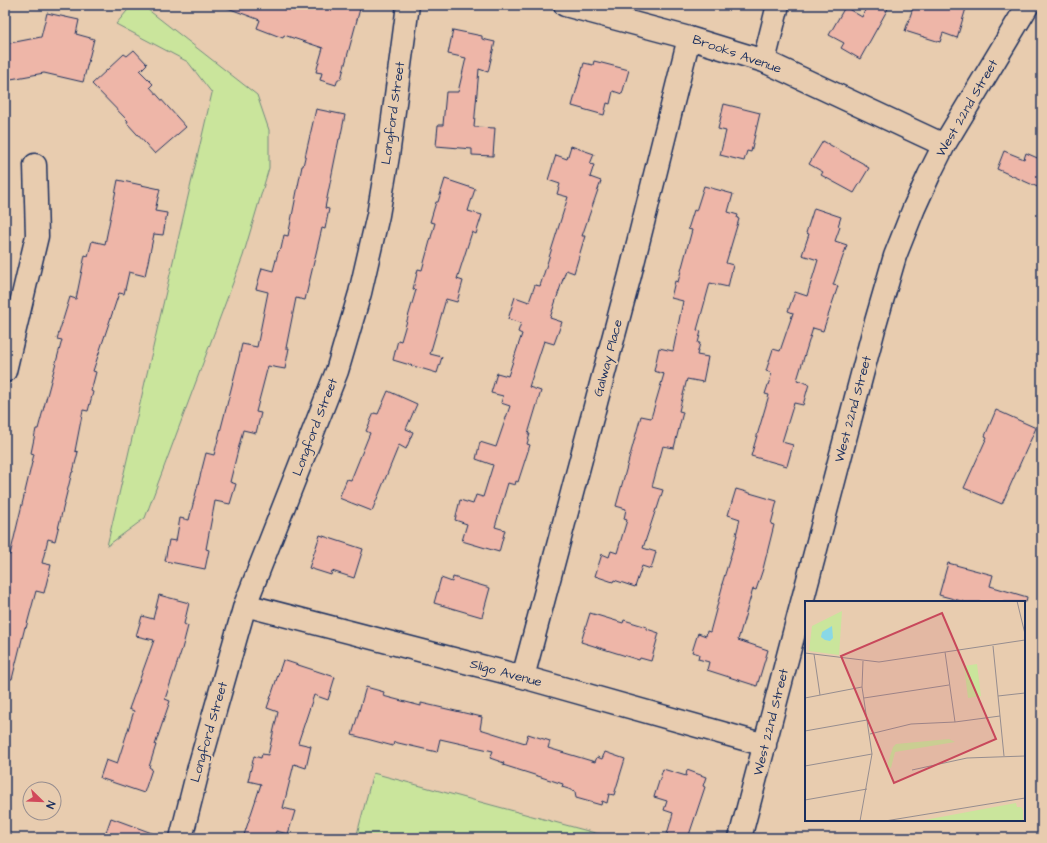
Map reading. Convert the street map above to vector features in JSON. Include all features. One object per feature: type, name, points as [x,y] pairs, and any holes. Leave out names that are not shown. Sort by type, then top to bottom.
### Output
[{"type":"street","name":"Longford Street","points":[[181,838],[199,767],[245,605],[338,370],[360,293],[378,215],[387,163],[408,5]]},
{"type":"street","name":"Brooks Avenue","points":[[565,5],[689,38],[764,61],[944,145]]},
{"type":"street","points":[[764,61],[778,5]]},
{"type":"street","name":"West 22nd Street","points":[[740,838],[894,256],[914,208],[944,145],[1028,5]]},
{"type":"street","name":"Galway Place","points":[[523,677],[630,275],[689,38]]},
{"type":"street","points":[[5,371],[37,236],[35,165]]},
{"type":"street","name":"Sligo Avenue","points":[[245,605],[523,677],[764,745]]},
{"type":"green space","points":[[132,5],[142,5],[257,95],[269,130],[269,168],[243,256],[145,518],[107,546],[212,93],[188,62],[116,24]]},
{"type":"green space","points":[[373,773],[610,837],[610,838],[356,838]]},
{"type":"building","points":[[225,5],[361,5],[341,79],[338,79],[336,85],[320,80],[322,73],[316,72],[323,48],[284,35],[283,38],[257,28],[260,20],[225,7]]},
{"type":"building","points":[[872,5],[890,5],[860,59],[841,48],[844,43],[829,35],[845,7],[862,17],[866,8],[869,10]]},
{"type":"building","points":[[914,5],[967,5],[957,38],[943,33],[940,42],[905,31]]},
{"type":"building","points":[[47,13],[79,20],[76,34],[94,39],[83,82],[44,73],[11,79],[10,77],[5,78],[5,44],[41,37]]},
{"type":"building","points":[[453,30],[482,36],[482,39],[495,42],[488,72],[479,69],[474,127],[495,128],[493,156],[472,155],[472,149],[436,146],[438,125],[443,125],[446,92],[458,92],[466,58],[448,54]]},
{"type":"building","points":[[134,50],[147,64],[140,71],[153,84],[150,87],[186,127],[155,154],[127,123],[128,121],[92,84],[124,54],[127,56]]},
{"type":"building","points":[[594,61],[629,70],[622,94],[613,91],[610,104],[607,103],[604,115],[572,106],[584,63],[593,65]]},
{"type":"building","points":[[724,104],[760,113],[751,152],[747,151],[744,161],[720,155],[726,131],[718,129]]},
{"type":"building","points":[[316,109],[345,115],[325,208],[329,209],[325,229],[322,228],[305,300],[296,298],[286,348],[289,348],[285,369],[268,366],[256,412],[261,413],[256,433],[243,430],[230,482],[236,484],[230,504],[215,501],[206,549],[209,550],[205,569],[165,561],[169,540],[176,541],[180,518],[189,520],[206,453],[214,455],[242,344],[257,347],[268,292],[256,289],[262,268],[273,271],[278,252],[281,249],[284,235],[288,236],[302,166]]},
{"type":"building","points":[[823,141],[869,168],[854,193],[821,175],[823,172],[809,164]]},
{"type":"building","points":[[571,146],[594,154],[590,164],[594,165],[590,177],[601,181],[582,236],[585,236],[574,273],[566,270],[550,318],[562,322],[554,344],[544,341],[529,387],[541,391],[528,434],[530,434],[527,444],[530,445],[518,482],[516,481],[515,485],[508,483],[495,527],[505,530],[499,552],[462,541],[467,524],[455,520],[460,500],[473,504],[476,495],[483,497],[493,465],[476,459],[480,442],[496,447],[510,406],[501,403],[503,396],[491,393],[497,373],[508,376],[522,334],[518,332],[521,323],[508,319],[515,297],[529,302],[535,285],[540,286],[568,197],[557,194],[560,184],[548,180],[556,155],[567,159]]},
{"type":"building","points":[[1004,151],[1024,159],[1026,153],[1042,160],[1042,189],[997,169]]},
{"type":"building","points":[[445,179],[475,189],[468,211],[482,215],[476,234],[472,232],[457,279],[463,281],[457,302],[446,299],[430,354],[442,357],[437,373],[393,360],[398,340],[401,341],[416,290],[413,289],[418,269],[422,270],[435,223],[430,222]]},
{"type":"building","points":[[118,180],[160,189],[155,211],[167,213],[163,235],[154,234],[145,276],[129,272],[124,294],[119,293],[93,371],[96,372],[91,391],[93,392],[88,411],[83,410],[75,451],[78,452],[55,541],[48,539],[42,563],[51,565],[44,593],[36,591],[12,679],[5,679],[5,554],[10,555],[34,454],[31,453],[36,429],[38,429],[62,340],[57,339],[70,297],[76,299],[85,255],[88,256],[92,241],[105,244]]},
{"type":"building","points":[[704,186],[733,194],[728,212],[738,215],[737,218],[739,219],[726,263],[733,265],[728,287],[710,283],[697,330],[701,331],[697,355],[708,357],[703,382],[687,379],[679,411],[683,412],[674,448],[663,446],[652,487],[663,490],[643,548],[656,552],[651,569],[642,566],[635,587],[595,576],[602,554],[609,557],[611,551],[617,553],[627,520],[624,519],[626,509],[616,506],[641,416],[651,418],[664,374],[654,371],[659,348],[673,351],[683,301],[671,298],[675,281],[678,282],[692,230],[688,229],[694,210],[696,211]]},
{"type":"building","points":[[814,208],[841,217],[838,226],[840,227],[835,241],[847,245],[833,285],[838,286],[823,331],[813,328],[797,380],[809,384],[803,405],[794,403],[782,442],[793,445],[787,466],[751,456],[769,395],[765,394],[772,373],[766,371],[773,349],[780,351],[793,313],[788,311],[795,292],[807,296],[818,260],[802,255],[809,234],[806,233]]},
{"type":"building","points":[[388,391],[417,404],[406,429],[413,432],[406,449],[399,445],[372,511],[339,498],[347,479],[351,480],[370,433],[366,431],[374,413],[378,414]]},
{"type":"building","points":[[996,410],[1036,428],[1002,504],[964,488],[987,437],[985,436]]},
{"type":"building","points":[[736,489],[777,501],[771,524],[774,525],[763,569],[756,590],[753,589],[738,640],[768,650],[757,686],[707,670],[709,662],[698,659],[699,654],[692,652],[698,633],[706,636],[707,631],[710,632],[722,584],[737,535],[740,519],[728,515]]},
{"type":"building","points":[[320,535],[363,549],[354,578],[332,571],[331,575],[309,568]]},
{"type":"building","points":[[948,563],[993,575],[990,586],[1027,597],[1026,602],[961,601],[939,595]]},
{"type":"building","points":[[453,577],[490,588],[482,617],[434,603],[441,578],[452,582]]},
{"type":"building","points":[[159,595],[189,603],[184,624],[188,626],[165,699],[170,701],[155,745],[149,767],[152,769],[144,793],[100,778],[106,760],[117,764],[134,711],[129,709],[154,640],[136,636],[142,616],[153,619]]},
{"type":"building","points":[[590,613],[623,623],[624,620],[647,627],[647,629],[659,633],[651,661],[640,658],[639,660],[581,642]]},
{"type":"building","points":[[283,660],[335,677],[328,700],[314,695],[298,743],[311,746],[306,768],[294,764],[283,808],[295,811],[288,834],[276,831],[274,838],[243,838],[261,784],[248,781],[254,756],[261,758],[262,754],[268,755],[278,712],[267,708]]},
{"type":"building","points":[[366,687],[384,692],[383,696],[421,706],[421,703],[482,717],[480,729],[525,743],[528,734],[550,741],[548,748],[595,762],[597,757],[602,759],[605,752],[625,759],[614,795],[609,794],[607,803],[602,801],[601,805],[576,798],[575,791],[562,787],[563,784],[503,765],[504,763],[490,758],[493,751],[440,739],[437,752],[394,742],[393,746],[352,735]]},
{"type":"building","points":[[663,769],[686,776],[687,770],[706,777],[703,786],[705,787],[688,838],[666,838],[673,813],[664,810],[667,801],[654,797]]},
{"type":"building","points":[[111,818],[160,836],[159,838],[104,838]]}]
